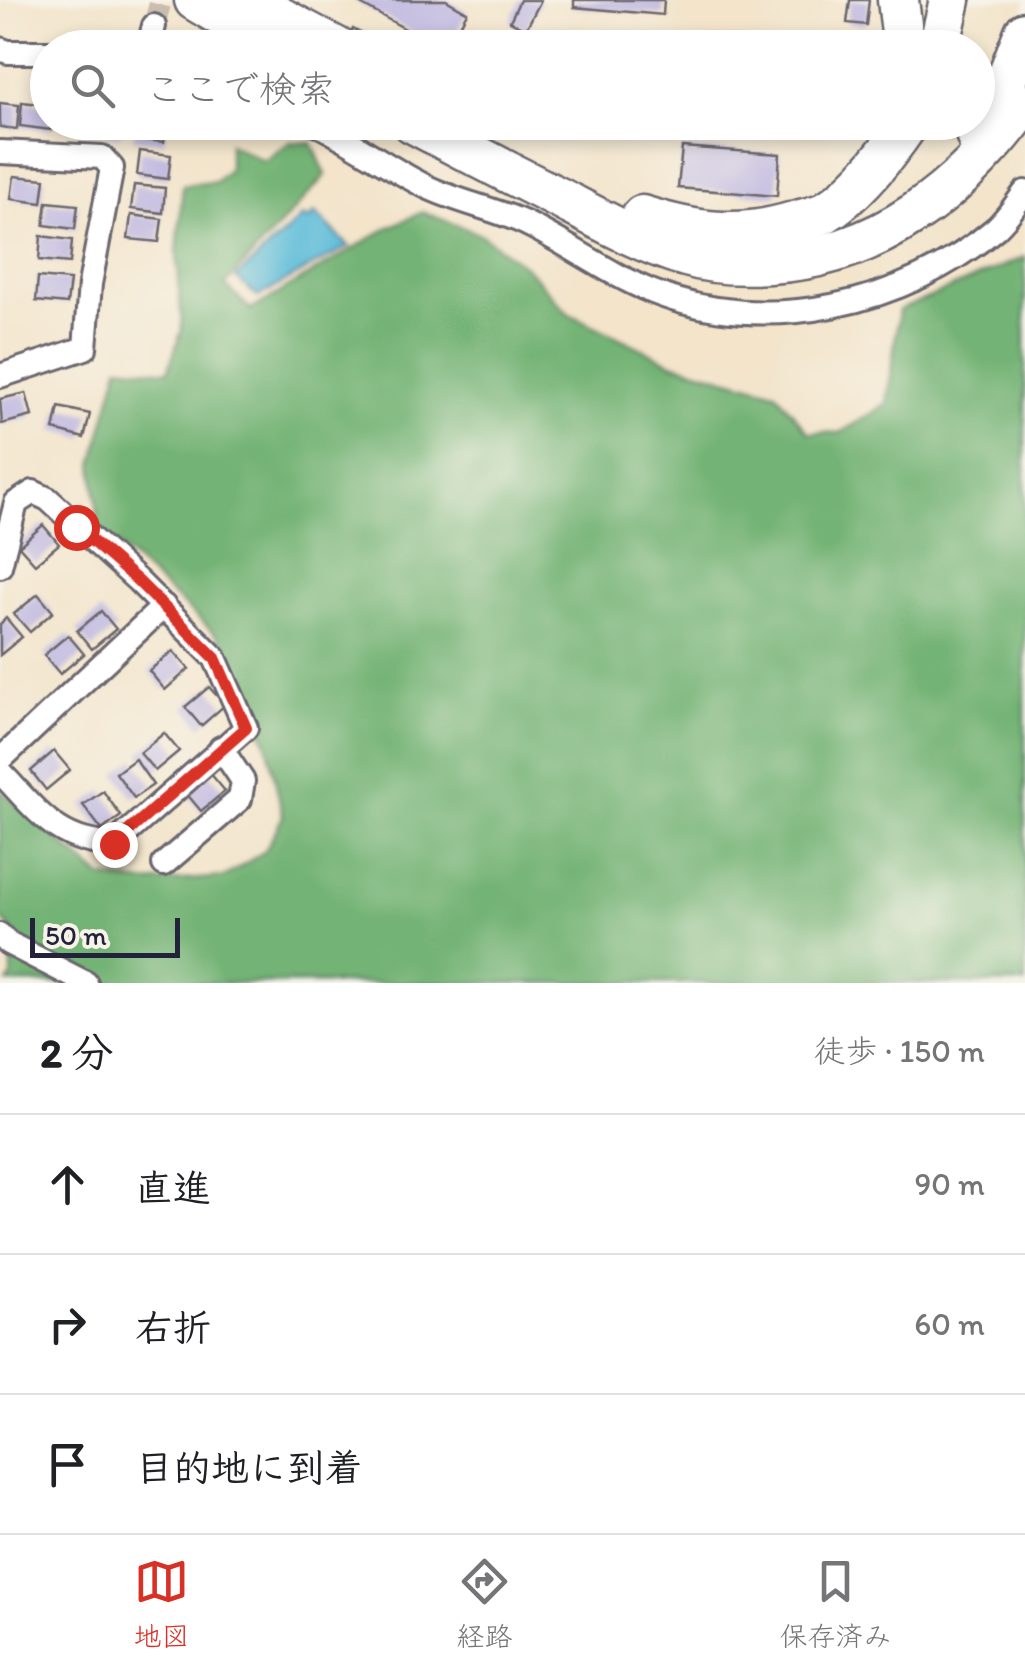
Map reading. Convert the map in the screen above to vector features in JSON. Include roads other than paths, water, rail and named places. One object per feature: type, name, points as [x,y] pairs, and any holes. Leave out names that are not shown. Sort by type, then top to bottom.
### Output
[{"type":"highway","points":[[195,0],[245,30]]},
{"type":"highway","points":[[248,0],[304,30]]},
{"type":"highway","points":[[898,0],[902,30]]},
{"type":"highway","points":[[943,30],[950,0]]},
{"type":"highway","points":[[995,103],[1025,32]]},
{"type":"highway","points":[[447,140],[627,234],[688,257],[738,265],[792,262],[847,250],[887,232],[936,199],[982,158],[1025,104]]},
{"type":"highway","points":[[504,140],[634,213],[678,227],[723,234],[768,230],[823,213],[869,174],[894,140]]},
{"type":"highway","points":[[936,199],[975,140]]},
{"type":"street","points":[[0,49],[30,51]]},
{"type":"street","points":[[344,140],[428,188],[525,223],[653,292],[718,309],[768,314],[832,306],[882,294],[947,262],[986,235],[1025,192]]},
{"type":"street","points":[[0,152],[102,157],[112,168],[90,284],[86,348],[0,376]]},
{"type":"street","points":[[0,566],[16,502],[32,492],[48,500],[215,658],[246,728],[114,844],[85,844],[48,822],[0,772]]},
{"type":"street","points":[[0,760],[164,606]]},
{"type":"street","points":[[164,864],[240,800],[242,781],[222,748]]},
{"type":"street","points":[[0,935],[8,943],[86,983]]},
{"type":"water","points":[[315,213],[349,246],[258,297],[236,278],[303,216],[308,220]]},
{"type":"tunnel","points":[[154,26],[161,0]]}]
